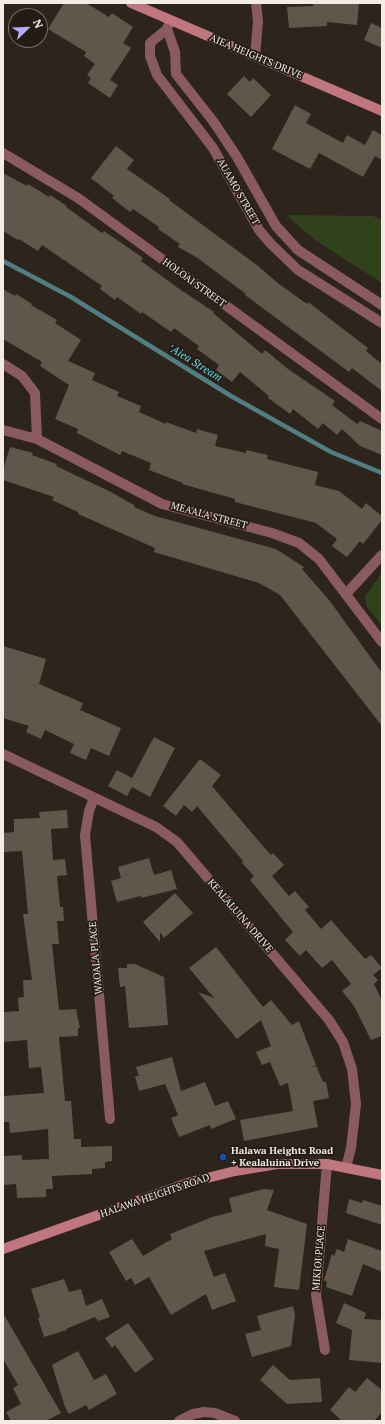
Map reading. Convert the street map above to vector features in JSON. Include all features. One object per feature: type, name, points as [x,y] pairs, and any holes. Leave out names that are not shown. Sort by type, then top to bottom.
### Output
[{"type":"street","name":"AIEA HEIGHTS DRIVE","points":[[131,3],[169,25],[255,56],[382,111]]},
{"type":"street","points":[[255,56],[258,21],[256,3]]},
{"type":"street","name":"AUAMO STREET","points":[[169,25],[175,52],[176,74],[213,121],[237,157],[276,226],[298,250],[382,305]]},
{"type":"street","name":"AUAMO STREET","points":[[169,25],[150,44],[150,56],[157,75],[213,148],[260,230],[271,244],[298,270],[382,323]]},
{"type":"street","name":"HOLOAI STREET","points":[[3,153],[78,198],[382,419]]},
{"type":"street","points":[[3,364],[22,376],[35,393],[37,439]]},
{"type":"street","name":"MEAALA STREET","points":[[3,430],[37,439],[162,504],[272,533],[299,543],[319,559],[382,642]]},
{"type":"street","points":[[346,594],[382,555]]},
{"type":"street","name":"KEALALUINA DRIVE","points":[[3,754],[156,827],[177,842],[329,1020],[342,1042],[352,1069],[356,1104],[351,1148],[346,1168]]},
{"type":"street","name":"WAOALA PLACE","points":[[94,798],[89,811],[85,835],[110,1119]]},
{"type":"street","name":"HALAWA HEIGHTS ROAD","points":[[3,1249],[191,1182],[235,1171],[277,1164],[327,1164],[382,1175]]},
{"type":"street","name":"MIKIOI PLACE","points":[[325,1350],[316,1295],[327,1164]]},
{"type":"street","points":[[180,1421],[193,1414],[204,1412],[221,1415],[235,1421]]},
{"type":"green space","points":[[286,215],[373,216],[382,220],[382,283],[315,240]]},
{"type":"green space","points":[[382,572],[382,626],[367,607],[365,597]]},
{"type":"building","points":[[64,3],[86,3],[109,17],[112,13],[133,27],[123,43],[131,48],[110,80],[118,85],[110,98],[88,83],[91,78],[87,75],[95,64],[84,56],[86,52],[48,29]]},
{"type":"building","points":[[313,3],[359,3],[357,25],[327,22],[327,26],[289,28],[287,7],[313,6]]},
{"type":"building","points":[[371,23],[382,28],[382,48],[364,40]]},
{"type":"building","points":[[244,76],[250,82],[253,78],[271,95],[251,117],[227,94]]},
{"type":"building","points":[[295,105],[311,114],[306,123],[343,143],[347,135],[365,145],[373,130],[382,135],[382,160],[375,156],[363,177],[319,153],[310,169],[272,149]]},
{"type":"building","points":[[116,146],[134,160],[127,169],[170,199],[169,200],[258,266],[279,284],[307,304],[308,302],[368,348],[366,351],[382,364],[382,391],[352,368],[349,372],[196,257],[178,247],[180,244],[158,229],[159,227],[133,209],[130,212],[112,198],[114,196],[91,178]]},
{"type":"building","points":[[3,173],[27,186],[28,184],[49,197],[50,195],[102,233],[104,231],[143,258],[141,261],[214,312],[213,313],[262,354],[265,350],[288,369],[335,401],[332,405],[357,424],[360,421],[382,431],[382,455],[360,446],[342,429],[337,435],[323,423],[318,429],[293,409],[290,414],[268,398],[269,396],[240,372],[232,382],[216,370],[219,365],[197,349],[199,346],[174,328],[171,332],[142,312],[141,314],[117,297],[115,300],[100,289],[102,286],[42,245],[38,251],[3,231]]},
{"type":"building","points":[[3,289],[15,296],[16,294],[32,304],[31,305],[57,320],[55,323],[81,340],[68,361],[95,373],[92,380],[119,392],[117,396],[141,406],[139,412],[166,424],[166,422],[196,433],[197,429],[218,435],[215,446],[246,453],[246,450],[268,455],[267,459],[318,472],[315,485],[339,491],[362,509],[366,503],[382,516],[382,520],[363,544],[360,541],[347,557],[332,546],[337,539],[316,523],[235,502],[235,499],[182,484],[183,483],[149,470],[151,463],[122,451],[120,455],[77,433],[78,429],[55,419],[69,385],[40,366],[42,362],[3,339]]},
{"type":"building","points":[[10,447],[33,453],[32,455],[57,464],[56,466],[109,491],[134,505],[134,507],[155,516],[276,549],[304,567],[302,569],[329,600],[382,673],[382,726],[280,595],[259,583],[154,552],[155,548],[78,514],[78,512],[52,500],[54,497],[3,480],[3,470]]},
{"type":"building","points":[[3,646],[46,659],[39,684],[83,703],[80,710],[121,728],[109,756],[91,748],[86,760],[70,753],[74,744],[45,730],[41,739],[26,732],[29,726],[3,718]]},
{"type":"building","points":[[154,737],[175,748],[150,797],[132,787],[127,796],[108,786],[117,770],[132,778]]},
{"type":"building","points":[[200,759],[221,775],[212,786],[271,855],[273,853],[284,865],[272,876],[289,896],[295,891],[309,907],[305,910],[321,929],[331,920],[365,959],[371,955],[382,968],[373,975],[378,980],[374,984],[382,1001],[382,1036],[371,1040],[354,1006],[342,991],[351,984],[332,960],[322,968],[306,950],[300,956],[285,940],[293,932],[250,880],[254,876],[242,863],[243,861],[197,806],[192,812],[184,805],[176,816],[163,806]]},
{"type":"building","points":[[67,810],[68,828],[51,829],[53,860],[65,859],[67,875],[57,876],[60,907],[63,907],[64,921],[57,921],[59,944],[52,944],[59,1010],[76,1009],[80,1028],[78,1028],[78,1036],[59,1037],[65,1101],[71,1101],[74,1139],[81,1139],[81,1147],[112,1146],[112,1161],[105,1162],[105,1168],[92,1169],[92,1174],[52,1176],[53,1189],[46,1189],[46,1197],[17,1198],[16,1184],[3,1185],[3,1156],[22,1155],[22,1160],[49,1159],[48,1129],[10,1133],[9,1122],[3,1122],[3,1096],[44,1093],[41,1067],[29,1068],[27,1040],[3,1042],[3,1012],[19,1011],[18,998],[24,997],[23,980],[32,980],[23,914],[28,914],[22,851],[3,852],[3,833],[14,832],[14,819],[40,818],[39,812]]},
{"type":"building","points":[[149,858],[154,875],[171,870],[177,889],[117,902],[111,881],[121,878],[118,867]]},
{"type":"building","points":[[175,893],[193,913],[164,938],[160,932],[160,942],[143,922]]},
{"type":"building","points":[[216,947],[263,1007],[271,1000],[292,1025],[299,1021],[316,1065],[311,1067],[316,1066],[323,1082],[326,1082],[329,1098],[313,1101],[318,1127],[244,1141],[240,1120],[293,1111],[288,1083],[280,1086],[270,1062],[262,1065],[256,1052],[271,1046],[261,1020],[237,1039],[198,992],[214,998],[189,968]]},
{"type":"building","points":[[127,964],[135,964],[164,977],[168,1025],[129,1028],[125,986],[120,987],[118,968],[127,968]]},
{"type":"building","points":[[172,1057],[181,1091],[205,1082],[215,1106],[228,1101],[236,1119],[211,1129],[210,1125],[179,1137],[171,1118],[178,1115],[165,1084],[139,1091],[135,1076],[139,1076],[136,1067]]},
{"type":"building","points":[[264,1189],[274,1190],[267,1210],[307,1224],[299,1290],[274,1287],[279,1249],[265,1246],[266,1234],[204,1251],[214,1277],[225,1273],[236,1301],[212,1310],[206,1294],[171,1315],[149,1277],[135,1285],[131,1278],[126,1281],[109,1252],[132,1239],[143,1256],[172,1239],[170,1234],[212,1217],[232,1212],[229,1198]]},
{"type":"building","points":[[349,1199],[362,1203],[363,1200],[382,1206],[382,1225],[346,1213]]},
{"type":"building","points":[[348,1239],[382,1251],[382,1272],[363,1264],[352,1296],[326,1287],[327,1282],[324,1280],[332,1254],[334,1256],[337,1249],[344,1252]]},
{"type":"building","points":[[64,1279],[69,1292],[81,1289],[86,1306],[102,1299],[110,1317],[98,1321],[95,1317],[66,1329],[67,1330],[44,1337],[38,1318],[40,1317],[31,1289]]},
{"type":"building","points":[[344,1303],[366,1313],[364,1319],[382,1320],[382,1363],[349,1360],[352,1330],[336,1323]]},
{"type":"building","points":[[293,1306],[295,1315],[291,1346],[252,1357],[245,1334],[261,1330],[257,1316]]},
{"type":"building","points":[[3,1313],[61,1413],[46,1421],[11,1421],[6,1412],[21,1404],[13,1388],[18,1385],[3,1359]]},
{"type":"building","points":[[128,1323],[154,1359],[135,1373],[115,1345],[112,1348],[105,1338]]},
{"type":"building","points":[[78,1351],[94,1380],[106,1374],[117,1394],[89,1410],[86,1405],[69,1414],[65,1407],[52,1365]]},
{"type":"building","points":[[273,1365],[290,1380],[320,1378],[322,1402],[287,1404],[260,1380]]},
{"type":"building","points":[[367,1378],[382,1390],[382,1412],[374,1421],[342,1421],[330,1410],[349,1387],[355,1392]]},
{"type":"waterway","name":"ʻAiea Stream","points":[[3,261],[71,297],[231,396],[331,452],[382,473]]},
{"type":"place","name":"Halawa Heights Road + Kealaluina Drive","points":[[223,1157]]}]
